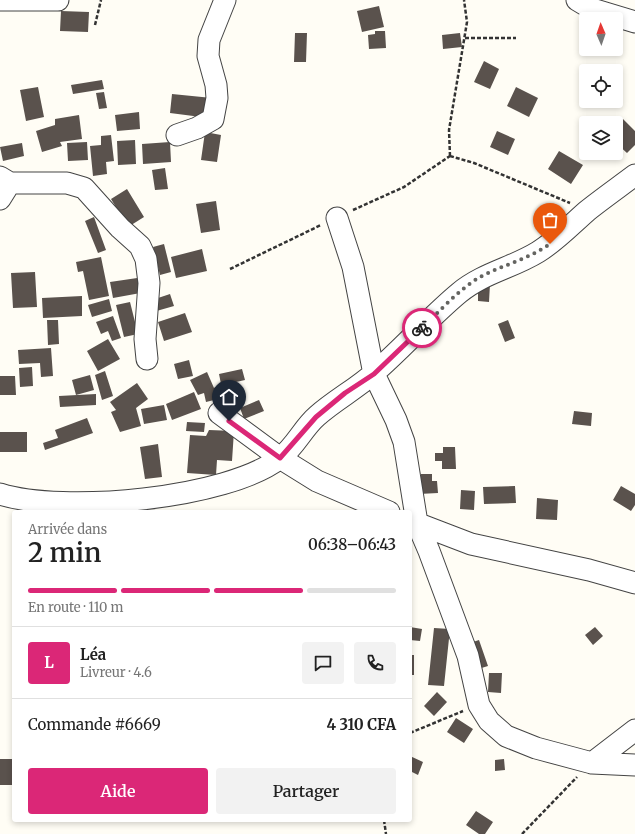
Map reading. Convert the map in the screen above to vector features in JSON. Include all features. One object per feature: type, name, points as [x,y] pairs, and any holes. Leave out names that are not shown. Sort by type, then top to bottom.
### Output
[{"type":"street","points":[[0,0],[58,0]]},
{"type":"street","points":[[177,135],[197,128],[213,118],[217,98],[216,85],[208,56],[209,40],[225,0]]},
{"type":"street","points":[[577,0],[592,9],[635,22]]},
{"type":"street","points":[[1,495],[46,503],[129,501],[204,490],[234,481],[280,458],[316,417],[345,393],[374,374],[459,293],[480,278],[538,252],[562,235],[589,210],[635,175]]},
{"type":"street","points":[[4,187],[67,184],[84,188],[120,228],[140,246],[146,259],[149,283],[145,340],[147,359]]},
{"type":"street","points":[[336,218],[354,273],[374,374],[396,420],[404,442],[412,510]]},
{"type":"street","points":[[219,413],[280,458],[317,481],[384,510]]},
{"type":"street","points":[[413,522],[472,544],[590,570],[635,583]]},
{"type":"street","points":[[413,522],[430,551],[468,656],[479,705],[489,721],[506,736],[536,748],[592,763],[635,765]]},
{"type":"street","points":[[592,763],[635,730]]},
{"type":"path","points":[[95,25],[101,0]]},
{"type":"path","points":[[464,0],[467,22],[449,130],[450,156],[474,163],[589,210]]},
{"type":"path","points":[[465,38],[516,38]]},
{"type":"path","points":[[412,732],[479,705]]},
{"type":"path","points":[[522,834],[592,763]]},
{"type":"path","points":[[384,822],[386,834]]},
{"type":"building","points":[[379,6],[384,27],[362,32],[357,11]]},
{"type":"building","points":[[61,11],[89,12],[88,32],[60,31]]},
{"type":"building","points":[[375,31],[385,31],[386,48],[369,49],[368,35],[375,34]]},
{"type":"building","points":[[295,33],[307,33],[306,62],[294,62]]},
{"type":"building","points":[[460,33],[462,47],[443,49],[442,35]]},
{"type":"building","points":[[484,61],[499,69],[490,89],[474,82]]},
{"type":"building","points":[[102,80],[104,89],[73,94],[71,85]]},
{"type":"building","points":[[38,87],[44,117],[26,121],[20,90]]},
{"type":"building","points":[[516,87],[538,98],[529,117],[507,106]]},
{"type":"building","points":[[104,92],[107,108],[99,109],[96,93]]},
{"type":"building","points":[[172,94],[212,98],[209,118],[170,113]]},
{"type":"building","points":[[139,112],[140,129],[117,131],[115,115]]},
{"type":"building","points":[[79,115],[82,139],[60,142],[62,146],[42,152],[36,131],[55,125],[55,119]]},
{"type":"building","points":[[623,119],[635,131],[635,145],[627,153],[623,149]]},
{"type":"building","points":[[497,131],[515,139],[508,155],[490,147]]},
{"type":"building","points":[[205,132],[221,135],[217,162],[201,160]]},
{"type":"building","points":[[111,135],[114,161],[106,162],[107,174],[93,176],[90,146],[101,145],[101,136]]},
{"type":"building","points":[[135,140],[136,164],[118,165],[117,141]]},
{"type":"building","points":[[87,142],[88,160],[68,161],[67,143]]},
{"type":"building","points":[[170,142],[171,162],[143,164],[142,144]]},
{"type":"building","points":[[22,143],[24,156],[3,161],[0,147]]},
{"type":"building","points":[[559,151],[583,165],[571,184],[548,169]]},
{"type":"building","points":[[165,168],[168,189],[155,190],[152,170]]},
{"type":"building","points":[[127,189],[144,217],[128,227],[111,199]]},
{"type":"building","points":[[216,201],[220,230],[201,233],[196,204]]},
{"type":"building","points":[[94,217],[106,250],[98,253],[85,221]]},
{"type":"building","points":[[164,244],[171,272],[160,275],[153,247]]},
{"type":"building","points":[[202,249],[207,271],[176,278],[171,257]]},
{"type":"building","points":[[101,257],[109,296],[89,300],[83,271],[78,272],[76,262]]},
{"type":"building","points":[[35,272],[37,307],[13,308],[11,273]]},
{"type":"building","points":[[144,277],[146,292],[113,298],[110,282]]},
{"type":"building","points":[[478,283],[490,284],[489,302],[478,301]]},
{"type":"building","points":[[170,294],[174,306],[153,312],[149,301]]},
{"type":"building","points":[[82,296],[82,316],[43,318],[42,298]]},
{"type":"building","points":[[109,299],[112,311],[92,317],[88,305]]},
{"type":"building","points":[[130,302],[138,334],[124,337],[116,305]]},
{"type":"building","points":[[185,313],[192,332],[164,341],[158,322]]},
{"type":"building","points":[[113,316],[121,338],[112,341],[108,331],[101,334],[96,322]]},
{"type":"building","points":[[47,320],[58,320],[59,344],[48,345]]},
{"type":"building","points":[[508,320],[515,338],[505,342],[498,324]]},
{"type":"building","points":[[108,339],[120,359],[98,371],[87,351]]},
{"type":"building","points":[[51,348],[53,376],[41,377],[40,363],[19,364],[18,350]]},
{"type":"building","points":[[189,360],[193,376],[178,379],[174,364]]},
{"type":"building","points":[[32,367],[33,386],[20,387],[19,368]]},
{"type":"building","points":[[242,369],[245,380],[227,384],[230,396],[206,402],[204,393],[198,395],[190,380],[207,372],[214,388],[221,384],[219,374]]},
{"type":"building","points":[[105,371],[113,396],[102,400],[95,375]]},
{"type":"building","points":[[90,375],[94,390],[76,395],[72,380]]},
{"type":"building","points":[[0,376],[15,376],[16,395],[0,395]]},
{"type":"building","points":[[137,383],[148,399],[136,408],[141,426],[120,432],[111,412],[116,410],[110,402]]},
{"type":"building","points":[[194,392],[201,409],[172,420],[166,404]]},
{"type":"building","points":[[96,394],[96,405],[60,407],[59,396]]},
{"type":"building","points":[[259,400],[264,411],[244,419],[240,408]]},
{"type":"building","points":[[164,405],[167,420],[144,424],[141,409]]},
{"type":"building","points":[[574,411],[592,413],[591,426],[572,424]]},
{"type":"building","points":[[87,418],[93,433],[45,450],[43,443],[58,438],[55,430]]},
{"type":"building","points":[[187,422],[205,423],[204,432],[186,431]]},
{"type":"building","points":[[209,430],[234,431],[232,461],[217,460],[216,475],[187,473],[190,435],[206,436]]},
{"type":"building","points":[[0,432],[27,432],[27,452],[0,452]]},
{"type":"building","points":[[158,444],[162,477],[145,479],[140,447]]},
{"type":"building","points":[[443,447],[455,447],[456,469],[442,469],[442,461],[435,461],[435,453],[443,453]]},
{"type":"building","points":[[421,474],[432,474],[432,481],[437,481],[438,493],[419,494],[418,480],[421,480]]},
{"type":"building","points":[[515,486],[516,503],[484,504],[483,487]]},
{"type":"building","points":[[621,486],[635,494],[635,505],[631,511],[613,500]]},
{"type":"building","points":[[461,490],[475,491],[474,510],[460,509]]},
{"type":"building","points":[[537,498],[558,500],[557,520],[536,519]]},
{"type":"building","points":[[412,627],[422,629],[420,641],[412,640]]},
{"type":"building","points":[[595,627],[603,636],[593,645],[585,635]]},
{"type":"building","points":[[434,628],[450,629],[444,686],[428,685]]},
{"type":"building","points":[[479,640],[488,666],[475,670],[467,644]]},
{"type":"building","points":[[412,655],[414,655],[414,675],[412,675]]},
{"type":"building","points":[[489,673],[502,673],[501,693],[488,692]]},
{"type":"building","points":[[437,692],[447,702],[434,716],[424,706]]},
{"type":"building","points":[[456,718],[473,729],[464,743],[447,732]]},
{"type":"building","points":[[412,757],[423,762],[418,775],[412,772]]},
{"type":"building","points":[[0,759],[12,759],[12,785],[0,785]]},
{"type":"building","points":[[504,759],[505,770],[495,771],[495,760]]},
{"type":"building","points":[[476,811],[493,822],[485,834],[479,834],[466,825]]},
{"type":"way so far","points":[[422,328],[459,293],[480,278],[538,252],[550,244]]},
{"type":"route","points":[[229,421],[280,458],[316,417],[345,393],[374,374],[422,328]]}]
